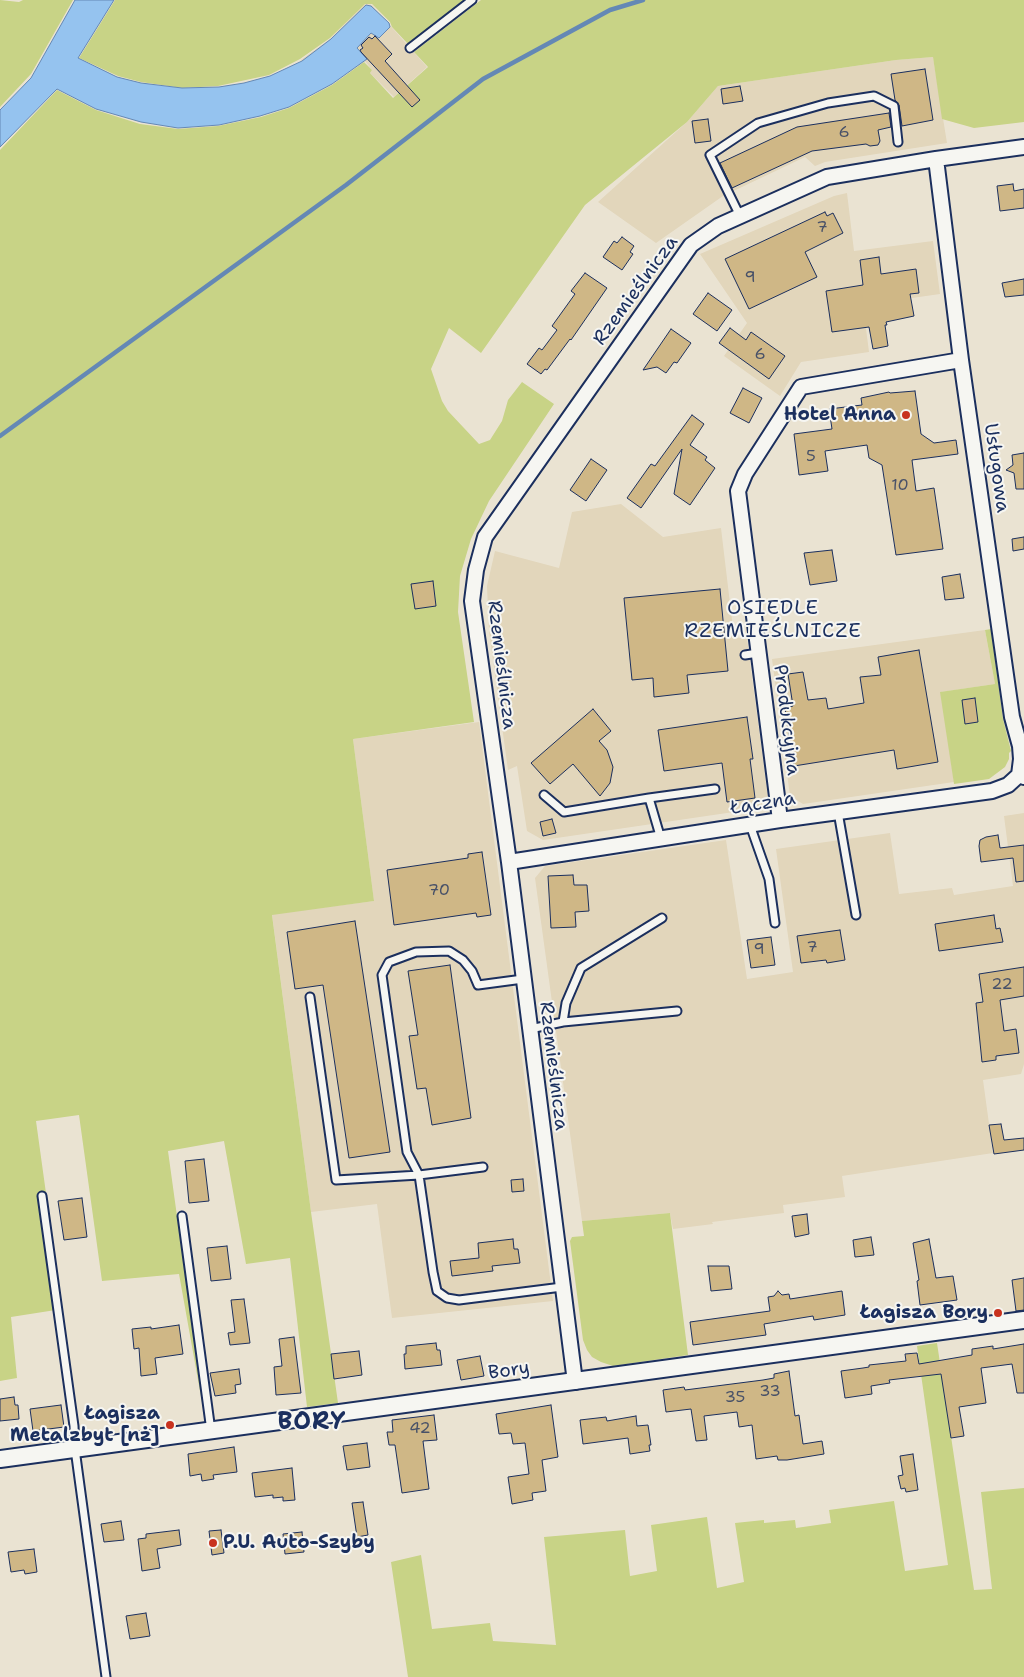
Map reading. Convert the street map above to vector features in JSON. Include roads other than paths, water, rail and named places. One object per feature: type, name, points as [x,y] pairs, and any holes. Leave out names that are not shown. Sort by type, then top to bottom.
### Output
[{"type":"street","name":"Rzemieślnicza","points":[[575,1382],[509,862],[472,601],[476,570],[485,537],[691,245],[718,226],[827,177],[1024,147]]},
{"type":"street","name":"Usługowa","points":[[936,159],[961,360],[1012,717],[1020,746],[1022,776]]},
{"type":"street","name":"Produkcyjna","points":[[780,820],[752,654],[738,491],[745,474],[801,387],[961,360]]},
{"type":"street","name":"Łączna","points":[[509,862],[780,820],[992,791],[1008,785],[1022,776]]},
{"type":"street","name":"Bory","points":[[0,1460],[1024,1320]]},
{"type":"lane","points":[[410,48],[472,0]]},
{"type":"lane","points":[[740,216],[710,155],[758,123],[828,103],[874,96],[894,106],[898,142]]},
{"type":"lane","points":[[544,795],[564,812],[715,788]]},
{"type":"lane","points":[[648,798],[661,839]]},
{"type":"lane","points":[[838,812],[856,915]]},
{"type":"lane","points":[[750,825],[769,879],[775,923]]},
{"type":"lane","points":[[563,1022],[566,1003],[581,968],[662,918]]},
{"type":"lane","points":[[524,979],[478,986],[472,971],[463,960],[449,951],[416,952],[389,962],[382,975],[407,1152],[420,1175],[437,1291],[448,1298],[459,1300],[562,1287]]},
{"type":"lane","points":[[310,997],[336,1180],[420,1175],[483,1167]]},
{"type":"lane","points":[[529,1029],[563,1022],[677,1011]]},
{"type":"lane","points":[[42,1196],[106,1677]]},
{"type":"lane","points":[[182,1216],[211,1431]]},
{"type":"water","points":[[75,0],[114,0],[78,58],[117,77],[141,83],[182,88],[219,87],[270,76],[302,61],[331,39],[366,5],[371,6],[389,23],[390,27],[379,38],[371,33],[357,48],[367,59],[332,84],[289,107],[260,116],[219,125],[178,128],[141,122],[96,109],[57,89],[0,147],[0,110],[31,78]]},
{"type":"waterway","points":[[0,436],[346,185],[483,79],[610,10],[643,0]]},
{"type":"place","name":"Hotel Anna","points":[[906,415]]},
{"type":"place","name":"Łagisza Bory","points":[[998,1313]]},
{"type":"place","name":"Łagisza Metalzbyt [nż]","points":[[170,1425]]},
{"type":"place","name":"P.U. Auto-Szyby","points":[[213,1543]]},
{"type":"district","name":"OSIEDLE RZEMIEŚLNICZE","points":[[773,620]]},
{"type":"district","name":"BORY","points":[[312,1423]]}]
